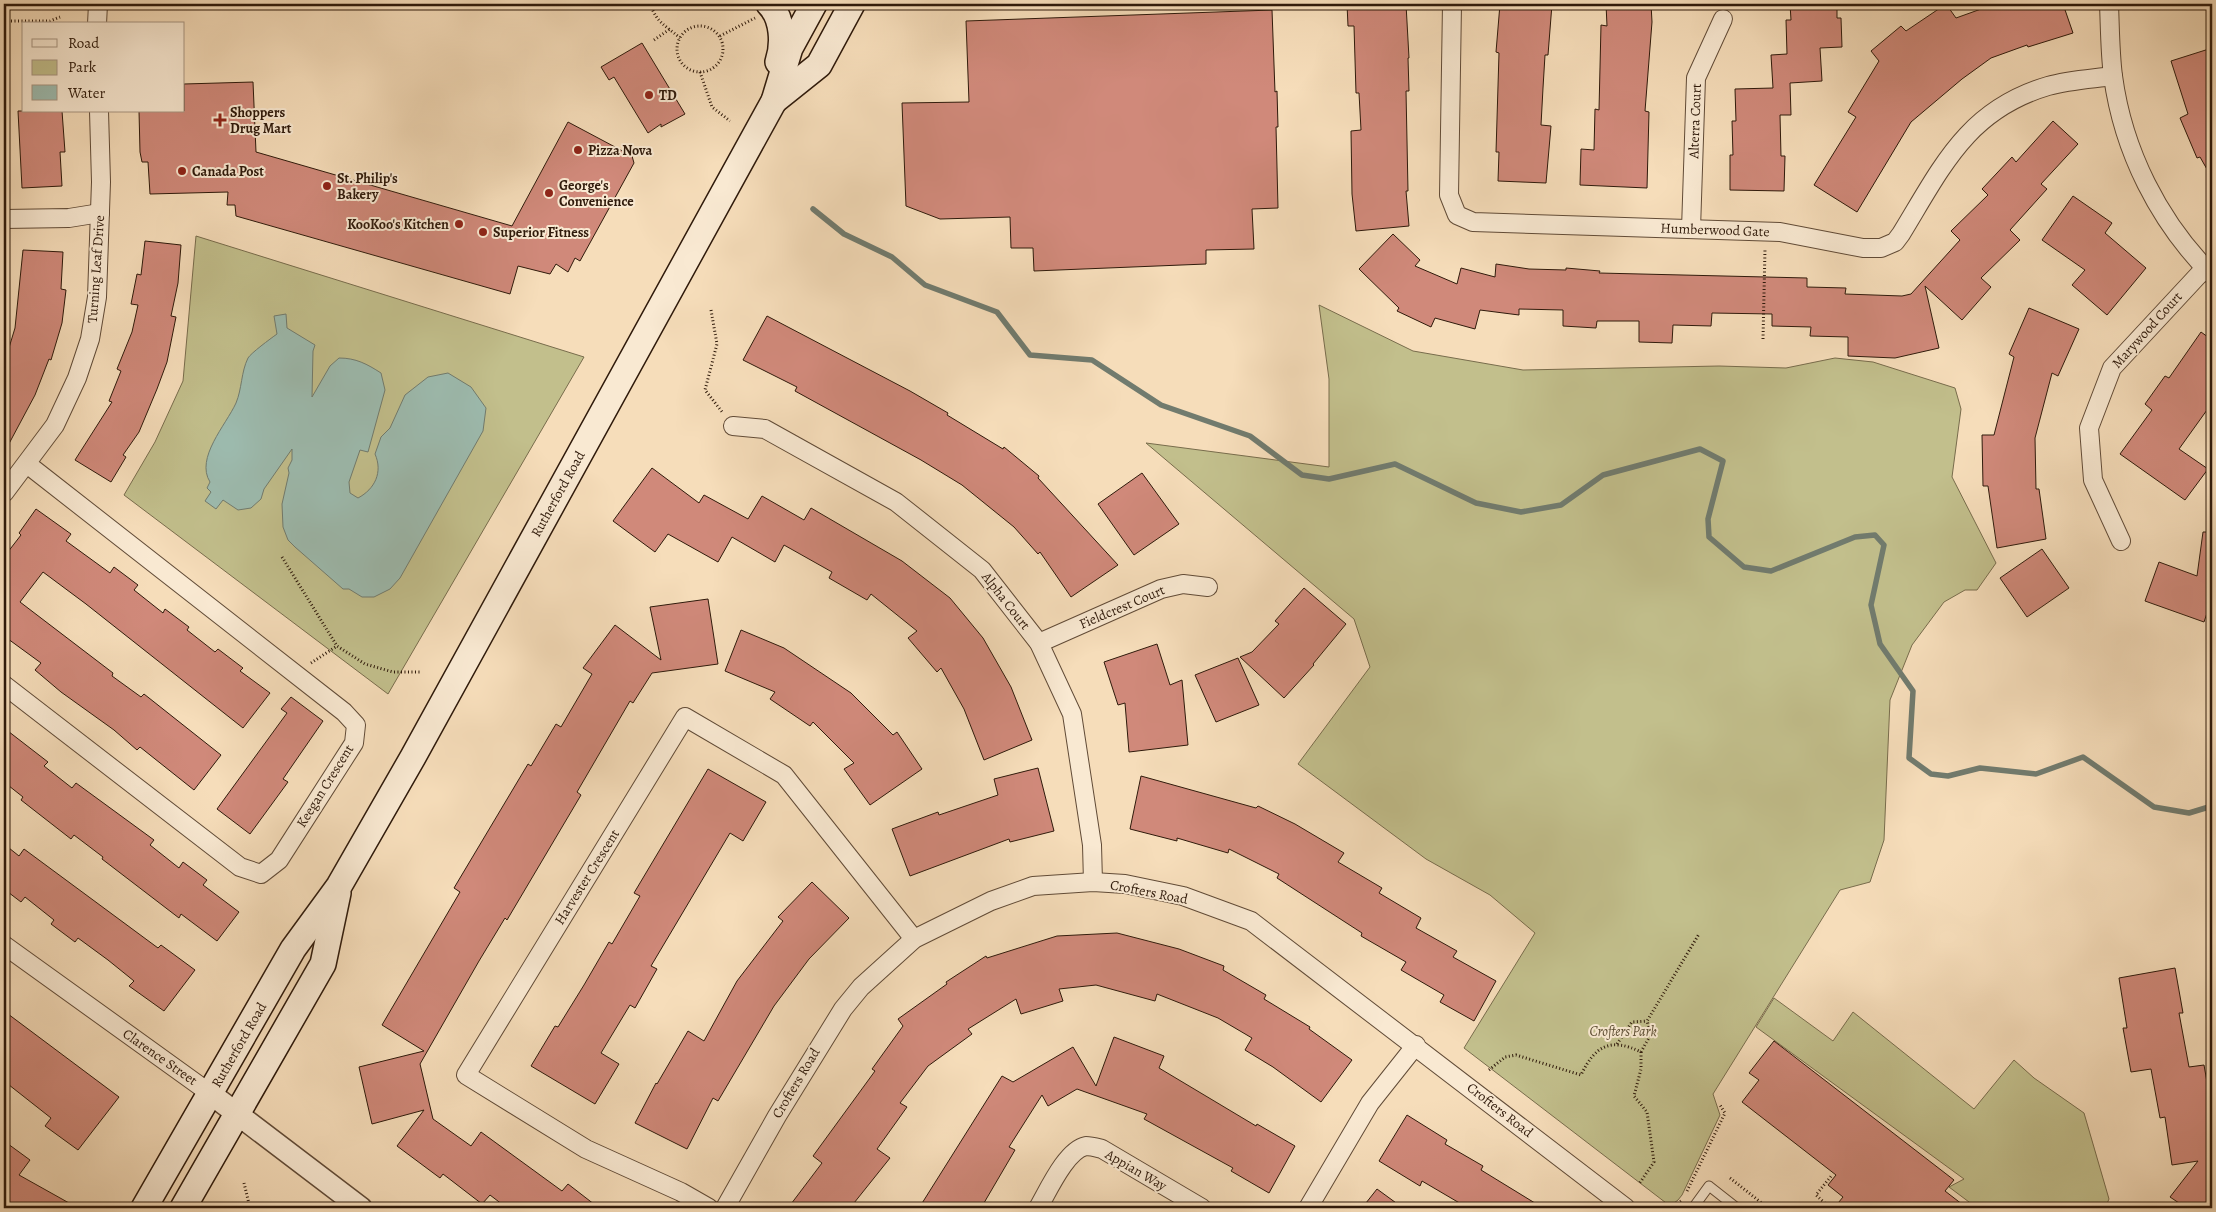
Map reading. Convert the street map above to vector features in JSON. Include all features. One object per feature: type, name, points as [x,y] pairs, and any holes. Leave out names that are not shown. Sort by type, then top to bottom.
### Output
[{"type":"main road","name":"Rutherford Road","points":[[144,1208],[211,1094],[292,949],[339,886],[428,731],[774,101],[790,48],[814,4]]},
{"type":"main road","name":"Rutherford Road","points":[[774,101],[819,65],[852,4]]},
{"type":"main road","points":[[757,132],[782,52],[780,26],[773,8],[762,11]]},
{"type":"main road","name":"Rutherford Road","points":[[183,1208],[323,964],[339,886]]},
{"type":"street","points":[[97,22],[98,4]]},
{"type":"street","name":"Humberwood Gate","points":[[1452,4],[1449,195],[1457,215],[1473,222],[1780,232],[1864,248],[1881,248],[1895,242],[1948,156],[1981,120],[2028,93],[2065,83],[2113,76]]},
{"type":"street","points":[[2109,4],[2113,76],[2125,129],[2143,176],[2174,230],[2208,272]]},
{"type":"street","name":"Alterra Court","points":[[1691,229],[1696,78],[1723,19]]},
{"type":"street","name":"Turning Leaf Drive","points":[[4,493],[46,439],[63,410],[90,340],[97,297],[100,213],[99,112]]},
{"type":"street","points":[[4,218],[69,218],[100,213]]},
{"type":"street","name":"Marywood Court","points":[[2120,541],[2093,480],[2089,428],[2112,368],[2208,272]]},
{"type":"street","name":"Alpha Court","points":[[733,426],[765,429],[896,502],[982,570],[1039,643],[1072,714],[1092,845],[1093,882]]},
{"type":"street","name":"Keegan Crescent","points":[[4,685],[240,867],[261,874],[279,860],[354,743],[356,725],[344,712],[26,464]]},
{"type":"street","name":"Fieldcrest Court","points":[[1039,643],[1161,589],[1183,584],[1208,587]]},
{"type":"street","name":"Harvester Crescent","points":[[709,1208],[681,1192],[586,1149],[466,1075],[685,717],[784,775],[914,939]]},
{"type":"street","name":"Crofters Road","points":[[725,1208],[781,1108],[843,1010],[861,987],[914,939],[991,901],[1033,886],[1093,882],[1125,884],[1183,896],[1251,920],[1626,1208]]},
{"type":"street","name":"Clarence Street","points":[[4,945],[237,1113],[360,1208]]},
{"type":"street","points":[[1308,1208],[1370,1102],[1416,1045]]},
{"type":"street","name":"Appian Way","points":[[1038,1208],[1065,1162],[1076,1152],[1087,1146],[1102,1149],[1202,1208]]},
{"type":"lane","points":[[1693,1208],[1709,1186],[1737,1208]]},
{"type":"path","points":[[650,4],[660,24],[670,29],[680,38]]},
{"type":"path","points":[[720,36],[762,11]]},
{"type":"path","points":[[4,21],[50,21],[60,17]]},
{"type":"path","points":[[696,26],[710,27],[720,36],[723,50],[719,63],[707,71],[700,72],[686,66],[680,60],[677,45],[680,38],[684,32],[696,26]]},
{"type":"path","points":[[654,40],[670,29]]},
{"type":"path","points":[[700,72],[712,107],[730,121]]},
{"type":"path","points":[[1763,339],[1765,255]]},
{"type":"path","points":[[712,310],[717,344],[704,390],[733,426]]},
{"type":"path","points":[[282,558],[337,646],[365,664],[393,672],[421,672]]},
{"type":"path","points":[[296,673],[337,646]]},
{"type":"path","points":[[1639,1184],[1654,1162],[1647,1112],[1634,1096],[1640,1069],[1641,1052],[1651,1034],[1647,1021],[1699,934]]},
{"type":"path","points":[[1617,1044],[1632,1022],[1647,1021]]},
{"type":"path","points":[[1489,1070],[1505,1057],[1516,1056],[1581,1075],[1589,1059],[1603,1046],[1617,1044],[1641,1052]]},
{"type":"path","points":[[1672,1208],[1686,1194],[1724,1113],[1720,1105]]},
{"type":"path","points":[[1830,1208],[1816,1196],[1832,1175]]},
{"type":"path","points":[[1730,1178],[1768,1208]]},
{"type":"path","points":[[244,1183],[250,1208]]},
{"type":"green space","points":[[196,236],[584,357],[388,694],[124,495],[155,442],[183,381]]},
{"type":"green space","name":"Crofters Park","points":[[1319,305],[1413,351],[1523,370],[1719,366],[1786,368],[1835,358],[1873,362],[1955,388],[1961,409],[1952,477],[1996,563],[1977,590],[1965,590],[1944,602],[1912,645],[1890,700],[1884,840],[1870,882],[1840,890],[1713,1094],[1720,1115],[1682,1195],[1670,1206],[1464,1048],[1535,933],[1490,895],[1426,859],[1298,764],[1370,667],[1354,619],[1146,443],[1329,467],[1329,379]]},
{"type":"green space","points":[[1774,998],[1833,1041],[1853,1012],[1974,1109],[2014,1060],[2034,1078],[2084,1113],[2109,1199],[2105,1208],[1977,1208],[1949,1187],[1964,1179],[1756,1027]]},
{"type":"water","points":[[286,314],[287,328],[315,345],[313,351],[312,397],[330,366],[339,358],[361,362],[381,373],[385,390],[368,452],[360,450],[349,482],[350,493],[358,498],[369,490],[376,479],[378,467],[375,454],[381,437],[390,428],[405,395],[428,377],[448,373],[471,387],[486,408],[483,431],[400,578],[390,589],[374,597],[362,597],[349,589],[343,589],[288,540],[283,527],[282,504],[289,473],[288,468],[292,460],[292,449],[264,489],[261,499],[251,508],[238,510],[223,500],[216,509],[205,501],[211,492],[207,488],[210,482],[206,473],[209,452],[236,403],[248,358],[277,334],[274,316]]},
{"type":"building","points":[[1347,4],[1406,4],[1409,91],[1406,91],[1408,191],[1406,191],[1409,226],[1356,231],[1352,194],[1351,131],[1361,130],[1359,93],[1356,93],[1354,26],[1348,26]]},
{"type":"building","points":[[1500,4],[1552,4],[1548,55],[1545,55],[1541,125],[1551,126],[1546,183],[1498,181],[1499,152],[1496,152],[1499,53],[1496,52]]},
{"type":"building","points":[[1606,4],[1651,4],[1652,22],[1645,111],[1649,112],[1647,188],[1580,185],[1581,149],[1594,150],[1595,109],[1599,110],[1601,25],[1607,26]]},
{"type":"building","points":[[1790,4],[1837,4],[1837,18],[1841,18],[1842,47],[1820,48],[1822,81],[1790,83],[1791,115],[1780,115],[1781,156],[1785,156],[1784,191],[1730,190],[1730,155],[1733,155],[1732,121],[1736,121],[1735,89],[1773,88],[1771,55],[1787,54],[1786,20],[1791,20]]},
{"type":"building","points":[[1946,4],[1956,18],[1995,4],[2063,4],[2073,33],[2028,47],[2027,45],[1991,58],[1962,79],[1911,122],[1857,212],[1814,185],[1856,117],[1848,112],[1879,61],[1871,51],[1901,26],[1906,31]]},
{"type":"building","points":[[1272,10],[1275,92],[1277,91],[1278,208],[1252,209],[1254,249],[1206,250],[1206,264],[1034,271],[1033,248],[1011,248],[1010,217],[940,219],[906,206],[902,103],[969,102],[966,21]]},
{"type":"building","name":"TD","points":[[642,43],[685,114],[661,127],[661,124],[648,133],[614,77],[609,80],[601,67]]},
{"type":"building","points":[[2212,48],[2212,178],[2200,157],[2197,158],[2180,118],[2188,114],[2171,61]]},
{"type":"building","points":[[253,82],[256,152],[512,226],[568,122],[632,156],[634,163],[580,261],[575,258],[568,272],[556,264],[550,274],[518,266],[510,294],[236,216],[235,205],[227,205],[228,192],[150,194],[148,162],[142,162],[140,152],[139,112],[185,112],[185,84]]},
{"type":"building","points":[[18,111],[62,112],[65,152],[60,152],[62,186],[22,188]]},
{"type":"building","points":[[2053,121],[2078,144],[2041,184],[2047,189],[2010,230],[2020,240],[1981,278],[1991,287],[1962,320],[1925,286],[1939,348],[1895,358],[1848,356],[1848,337],[1810,336],[1811,327],[1772,326],[1772,314],[1712,313],[1711,326],[1673,325],[1672,343],[1639,342],[1639,321],[1597,321],[1596,328],[1563,326],[1563,310],[1519,309],[1519,315],[1480,310],[1475,329],[1435,318],[1431,327],[1397,311],[1399,308],[1359,269],[1393,234],[1420,260],[1415,266],[1457,284],[1461,268],[1495,277],[1496,264],[1529,269],[1566,270],[1566,268],[1600,271],[1599,273],[1807,278],[1807,287],[1846,288],[1845,294],[1902,296],[1911,294],[1960,240],[1951,231],[1988,195],[1982,189],[2012,157],[2016,162]]},
{"type":"building","points":[[2073,196],[2112,223],[2105,233],[2146,268],[2107,315],[2072,285],[2085,270],[2042,240]]},
{"type":"building","points":[[145,241],[181,245],[178,283],[171,316],[176,317],[167,362],[157,389],[139,432],[123,455],[126,457],[111,482],[75,460],[112,402],[109,401],[121,371],[117,369],[132,332],[138,305],[131,304],[137,274],[141,275]]},
{"type":"building","points":[[23,250],[63,252],[61,289],[66,290],[62,323],[51,360],[49,359],[35,395],[4,453],[4,350],[8,351],[15,328]]},
{"type":"building","points":[[2029,308],[2079,329],[2058,376],[2052,373],[2035,438],[2036,489],[2039,489],[2046,539],[1997,548],[1988,486],[1983,486],[1982,435],[1994,435],[2014,357],[2009,354]]},
{"type":"building","points":[[767,316],[910,391],[1003,449],[1004,447],[1039,476],[1038,478],[1118,565],[1071,597],[1040,552],[1038,554],[1014,527],[962,485],[921,460],[795,391],[797,387],[743,360]]},
{"type":"building","points":[[2201,332],[2212,340],[2212,403],[2179,449],[2208,469],[2185,500],[2120,454],[2152,410],[2145,404],[2165,376],[2169,378]]},
{"type":"building","points":[[652,468],[699,503],[704,495],[748,519],[762,496],[804,520],[811,508],[902,561],[950,598],[983,638],[1011,687],[1032,740],[984,760],[964,709],[941,668],[937,672],[908,638],[917,631],[871,594],[867,600],[829,578],[832,572],[784,545],[775,562],[732,537],[718,562],[668,534],[655,552],[613,521]]},
{"type":"building","points":[[1142,473],[1179,524],[1134,555],[1098,504]]},
{"type":"building","points":[[36,509],[71,534],[66,541],[110,573],[114,567],[138,585],[134,590],[163,613],[165,609],[189,627],[187,630],[215,652],[218,649],[243,668],[240,671],[270,693],[243,728],[43,572],[20,602],[113,673],[112,676],[141,697],[144,694],[221,755],[194,790],[140,747],[137,750],[114,730],[61,692],[35,670],[41,663],[4,636],[4,557],[21,535],[19,533]]},
{"type":"building","points":[[2203,532],[2212,532],[2212,598],[2204,622],[2145,601],[2159,562],[2197,576]]},
{"type":"building","points":[[2042,549],[2069,588],[2027,617],[2000,578]]},
{"type":"building","points":[[1304,588],[1346,624],[1314,665],[1284,698],[1240,657],[1252,652],[1279,624],[1275,621]]},
{"type":"building","points":[[708,599],[718,664],[652,673],[633,703],[630,701],[577,792],[581,795],[507,920],[505,918],[479,961],[420,1064],[433,1119],[471,1146],[481,1132],[562,1191],[568,1184],[599,1208],[507,1208],[490,1195],[482,1204],[443,1174],[440,1178],[397,1146],[424,1110],[372,1124],[359,1067],[424,1051],[382,1025],[460,892],[454,888],[528,764],[531,766],[556,724],[561,727],[592,674],[583,668],[615,625],[661,660],[650,607]]},
{"type":"building","points":[[741,630],[784,648],[851,693],[893,735],[897,732],[922,769],[870,805],[844,769],[854,763],[813,722],[810,726],[770,699],[775,692],[725,671]]},
{"type":"building","points":[[1157,644],[1170,685],[1182,680],[1188,745],[1129,752],[1125,703],[1118,705],[1104,662]]},
{"type":"building","points":[[1238,658],[1259,705],[1216,722],[1195,675]]},
{"type":"building","points":[[291,697],[323,721],[283,779],[288,782],[250,834],[217,809],[287,713],[281,709]]},
{"type":"building","points":[[4,728],[48,762],[44,766],[72,788],[76,783],[154,840],[150,845],[179,868],[183,862],[207,880],[203,885],[239,912],[217,941],[181,914],[179,918],[74,835],[71,839],[21,800],[23,797],[4,782]]},
{"type":"building","points":[[1038,768],[1054,831],[1010,842],[1009,839],[910,876],[892,829],[938,812],[939,815],[998,795],[994,779]]},
{"type":"building","points":[[708,769],[766,802],[743,841],[730,833],[651,966],[657,969],[635,1008],[630,1005],[601,1053],[619,1064],[595,1104],[531,1066],[555,1026],[558,1027],[609,942],[612,944],[640,896],[634,893]]},
{"type":"building","points":[[1141,776],[1256,808],[1258,806],[1295,824],[1344,853],[1338,862],[1382,888],[1379,893],[1421,918],[1416,928],[1457,951],[1453,957],[1496,981],[1474,1021],[1440,1002],[1444,995],[1401,970],[1406,962],[1361,936],[1362,933],[1277,878],[1279,874],[1229,849],[1228,853],[1177,838],[1177,841],[1130,829]]},
{"type":"building","points":[[4,844],[19,856],[24,849],[158,948],[161,945],[195,970],[164,1011],[129,986],[134,981],[108,960],[78,938],[75,942],[51,924],[54,920],[25,897],[21,902],[4,889]]},
{"type":"building","points":[[812,882],[849,918],[809,959],[774,1006],[718,1101],[713,1098],[687,1149],[635,1123],[656,1083],[688,1031],[704,1041],[737,981],[783,921],[778,917]]},
{"type":"building","points":[[1117,933],[1179,949],[1224,966],[1223,970],[1266,995],[1264,999],[1310,1027],[1309,1029],[1352,1060],[1321,1102],[1273,1067],[1245,1050],[1252,1038],[1218,1018],[1157,994],[1155,1001],[1096,985],[1059,989],[1063,1001],[1021,1014],[1016,999],[968,1029],[972,1034],[928,1066],[900,1103],[907,1107],[877,1149],[890,1158],[850,1208],[788,1208],[822,1163],[813,1156],[875,1071],[872,1069],[903,1026],[898,1019],[947,984],[946,982],[986,956],[987,958],[1057,936]]},
{"type":"building","points":[[2175,968],[2183,1013],[2179,1013],[2189,1067],[2204,1065],[2212,1111],[2212,1208],[2176,1208],[2179,1203],[2170,1197],[2198,1161],[2172,1165],[2165,1117],[2160,1118],[2151,1069],[2131,1072],[2123,1028],[2127,1028],[2119,978]]},
{"type":"building","points":[[4,1011],[119,1097],[78,1150],[45,1126],[51,1118],[4,1081]]},
{"type":"building","points":[[1114,1037],[1164,1056],[1159,1068],[1256,1126],[1257,1124],[1295,1146],[1269,1193],[1231,1171],[1233,1168],[1144,1119],[1147,1114],[1077,1089],[1048,1106],[1042,1095],[1009,1147],[1015,1150],[981,1208],[919,1208],[1002,1076],[1013,1082],[1073,1047],[1096,1086]]},
{"type":"building","points":[[1774,1041],[1954,1180],[1945,1191],[1967,1208],[1834,1208],[1843,1197],[1828,1185],[1836,1175],[1742,1102],[1759,1080],[1749,1073]]},
{"type":"building","points":[[1407,1115],[1447,1140],[1445,1144],[1483,1166],[1481,1170],[1543,1208],[1468,1208],[1422,1181],[1420,1186],[1379,1161]]},
{"type":"building","points":[[4,1141],[30,1160],[19,1175],[78,1208],[4,1208]]},
{"type":"building","points":[[1377,1189],[1403,1208],[1362,1208]]},
{"type":"waterway","points":[[813,209],[844,234],[892,257],[925,285],[997,312],[1030,355],[1092,360],[1161,405],[1250,436],[1302,475],[1329,479],[1395,464],[1476,503],[1521,512],[1561,505],[1603,475],[1700,449],[1723,461],[1708,519],[1709,537],[1744,567],[1771,571],[1855,537],[1875,535],[1884,545],[1871,605],[1880,644],[1913,691],[1909,758],[1931,774],[1948,776],[1980,768],[2036,774],[2083,757],[2154,807],[2189,813],[2212,806]]},
{"type":"place","name":"TD","points":[[649,95]]},
{"type":"place","name":"Shoppers Drug Mart","points":[[220,120]]},
{"type":"place","name":"Pizza Nova","points":[[578,150]]},
{"type":"place","name":"Canada Post","points":[[182,171]]},
{"type":"place","name":"St. Philip's Bakery","points":[[327,186]]},
{"type":"place","name":"George's Convenience","points":[[549,193]]},
{"type":"place","name":"KooKoo's Kitchen","points":[[459,224]]},
{"type":"place","name":"Superior Fitness","points":[[483,232]]}]
